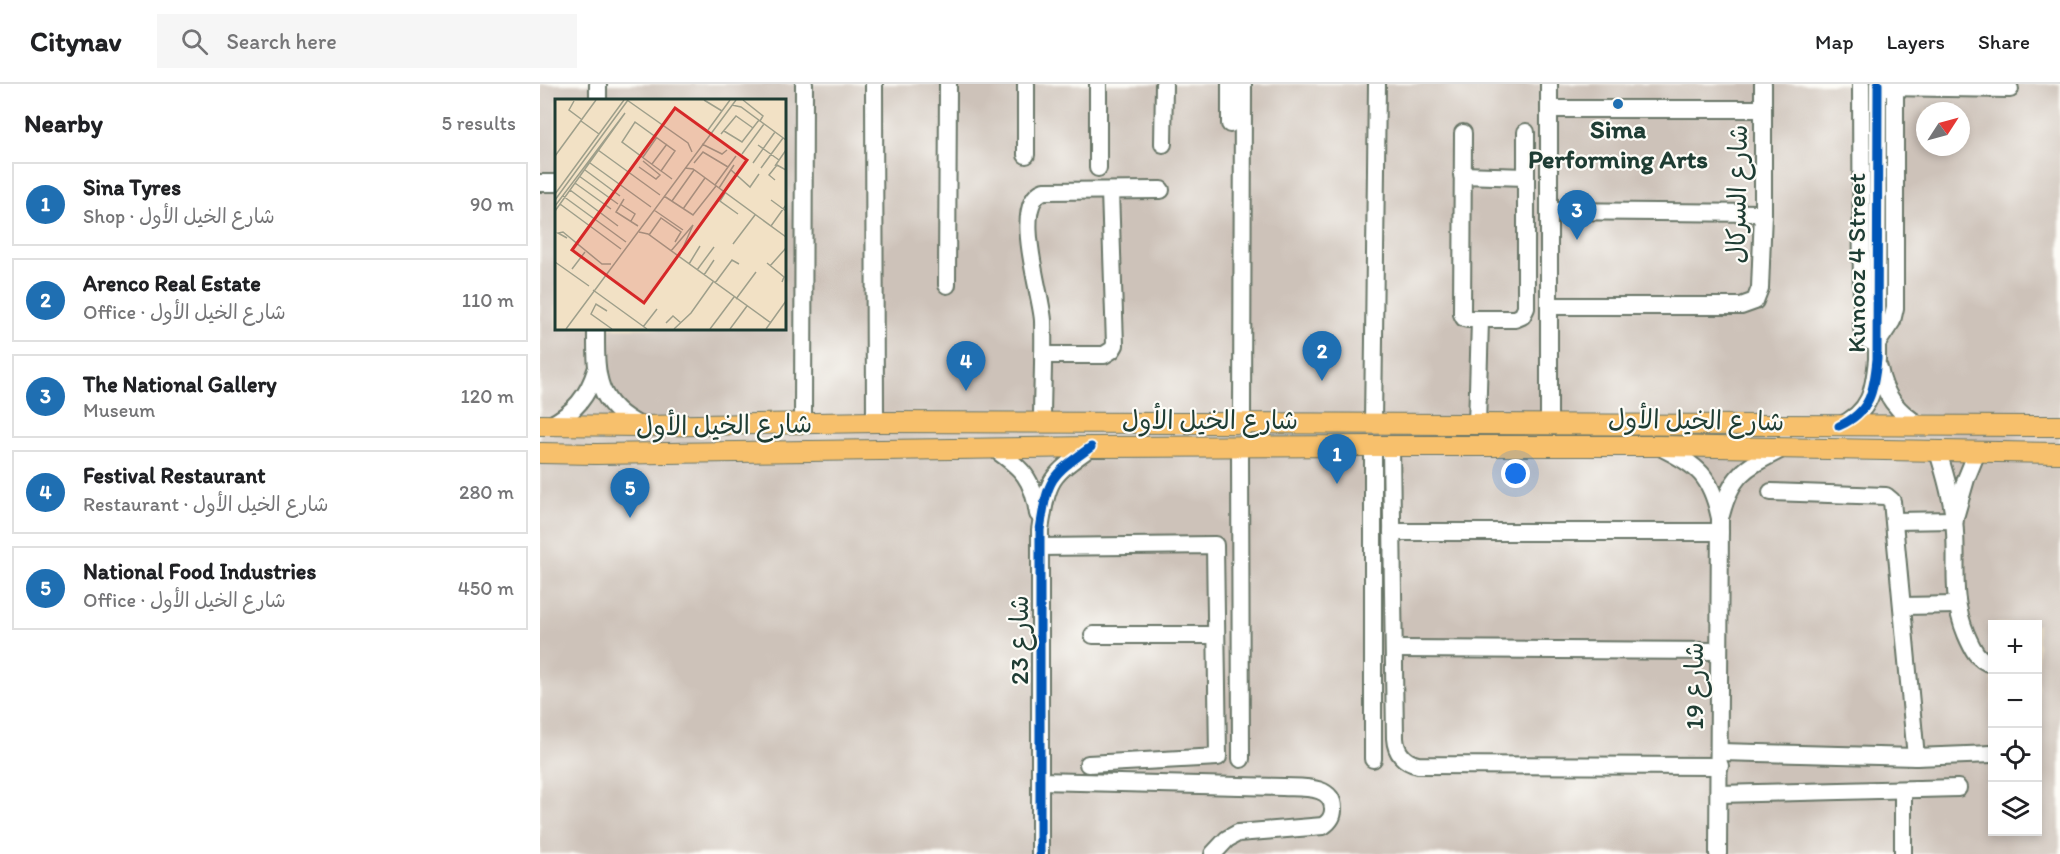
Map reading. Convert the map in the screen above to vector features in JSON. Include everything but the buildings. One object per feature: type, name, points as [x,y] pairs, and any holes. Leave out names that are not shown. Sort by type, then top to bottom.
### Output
[{"type":"main road","name":"شارع الخيل الأول","points":[[545,425],[641,426],[875,422],[2060,426]]},
{"type":"main road","name":"شارع الخيل الأول","points":[[540,453],[1240,446],[1659,446],[2060,453]]},
{"type":"street","points":[[803,423],[804,84]]},
{"type":"street","points":[[874,84],[875,422]]},
{"type":"street","points":[[947,285],[948,84]]},
{"type":"street","points":[[1026,84],[1026,155]]},
{"type":"street","points":[[1098,84],[1098,168]]},
{"type":"street","points":[[1163,144],[1164,84]]},
{"type":"street","points":[[1230,84],[1230,123]]},
{"type":"street","points":[[1242,423],[1243,84]]},
{"type":"street","points":[[1373,424],[1377,84]]},
{"type":"street","points":[[1549,84],[1549,424]]},
{"type":"street","points":[[1763,84],[1763,109]]},
{"type":"street","points":[[1872,85],[2010,89]]},
{"type":"street","name":"Kunooz 4 Street","points":[[1872,85],[1877,351],[1881,382],[1893,403],[1910,420],[1921,426]]},
{"type":"street","points":[[1877,351],[1892,321],[1895,309],[1895,86]]},
{"type":"street","name":"شارع السركال","points":[[1549,109],[1763,109],[1763,213],[1758,297],[1750,304],[1741,306],[1549,306]]},
{"type":"street","points":[[1463,133],[1462,314],[1466,319],[1480,320],[1515,319],[1525,312],[1526,132]]},
{"type":"street","points":[[1462,175],[1526,177]]},
{"type":"street","points":[[1042,423],[1041,307],[1029,250],[1029,218],[1033,200],[1037,194],[1044,191],[1161,190]]},
{"type":"street","points":[[1043,355],[1104,355],[1115,345],[1110,191]]},
{"type":"street","points":[[1550,211],[1763,213]]},
{"type":"street","points":[[1477,425],[1480,320]]},
{"type":"street","points":[[545,425],[571,412],[580,404],[592,382],[596,370],[596,330]]},
{"type":"street","name":"Kunooz 4 Street","points":[[1839,426],[1855,417],[1867,404],[1873,390],[1877,351]]},
{"type":"street","points":[[596,370],[608,400],[622,415],[641,426]]},
{"type":"street","points":[[1240,446],[1241,759]]},
{"type":"street","points":[[1382,446],[1392,532],[1395,745],[1401,756],[1412,763],[1988,754]]},
{"type":"street","points":[[1373,759],[1382,446]]},
{"type":"street","name":"شارع 19","points":[[1659,446],[1687,460],[1698,470],[1715,495],[1720,525],[1718,854]]},
{"type":"street","name":"شارع 23","points":[[1040,530],[1045,498],[1051,482],[1062,468],[1091,447]]},
{"type":"street","name":"شارع 23","points":[[993,448],[1015,463],[1031,483],[1040,530],[1040,854]]},
{"type":"street","name":"شارع 19","points":[[1720,525],[1726,495],[1738,476],[1750,466],[1784,448]]},
{"type":"street","points":[[1938,452],[1954,520],[1956,605],[1974,652],[1988,662]]},
{"type":"street","points":[[1954,520],[1977,452]]},
{"type":"street","points":[[1771,492],[1886,496],[1892,501],[1916,757]]},
{"type":"street","points":[[1895,521],[1954,520]]},
{"type":"street","points":[[1392,532],[1720,525]]},
{"type":"street","points":[[1040,547],[1215,545],[1218,757],[1088,764]]},
{"type":"street","points":[[1903,606],[1956,605]]},
{"type":"street","points":[[1093,635],[1216,635]]},
{"type":"street","points":[[1394,649],[1719,651]]},
{"type":"street","points":[[1040,781],[1283,786],[1320,790],[1330,799],[1333,807],[1332,816],[1323,826],[1238,833],[1227,838],[1213,854]]},
{"type":"street","points":[[1719,794],[1958,788]]},
{"type":"street","points":[[1903,790],[1903,854]]},
{"type":"shaded area","points":[[540,84],[2060,84],[2060,854],[540,854]]},
{"type":"cycle path","points":[[1839,426],[1858,414],[1864,407],[1872,390],[1876,370],[1878,84]]},
{"type":"cycle path","points":[[1040,854],[1040,530],[1045,499],[1053,480],[1066,465],[1091,447]]},
{"type":"place","name":"Sima Performing Arts","points":[[1618,104]]},
{"type":"place","name":"The National Gallery","points":[[1577,240]]},
{"type":"place","name":"Arenco Real Estate","points":[[1322,381]]},
{"type":"place","name":"Festival Restaurant","points":[[966,391]]},
{"type":"place","name":"Sina Tyres","points":[[1337,484]]},
{"type":"place","name":"National Food Industries","points":[[630,518]]}]
